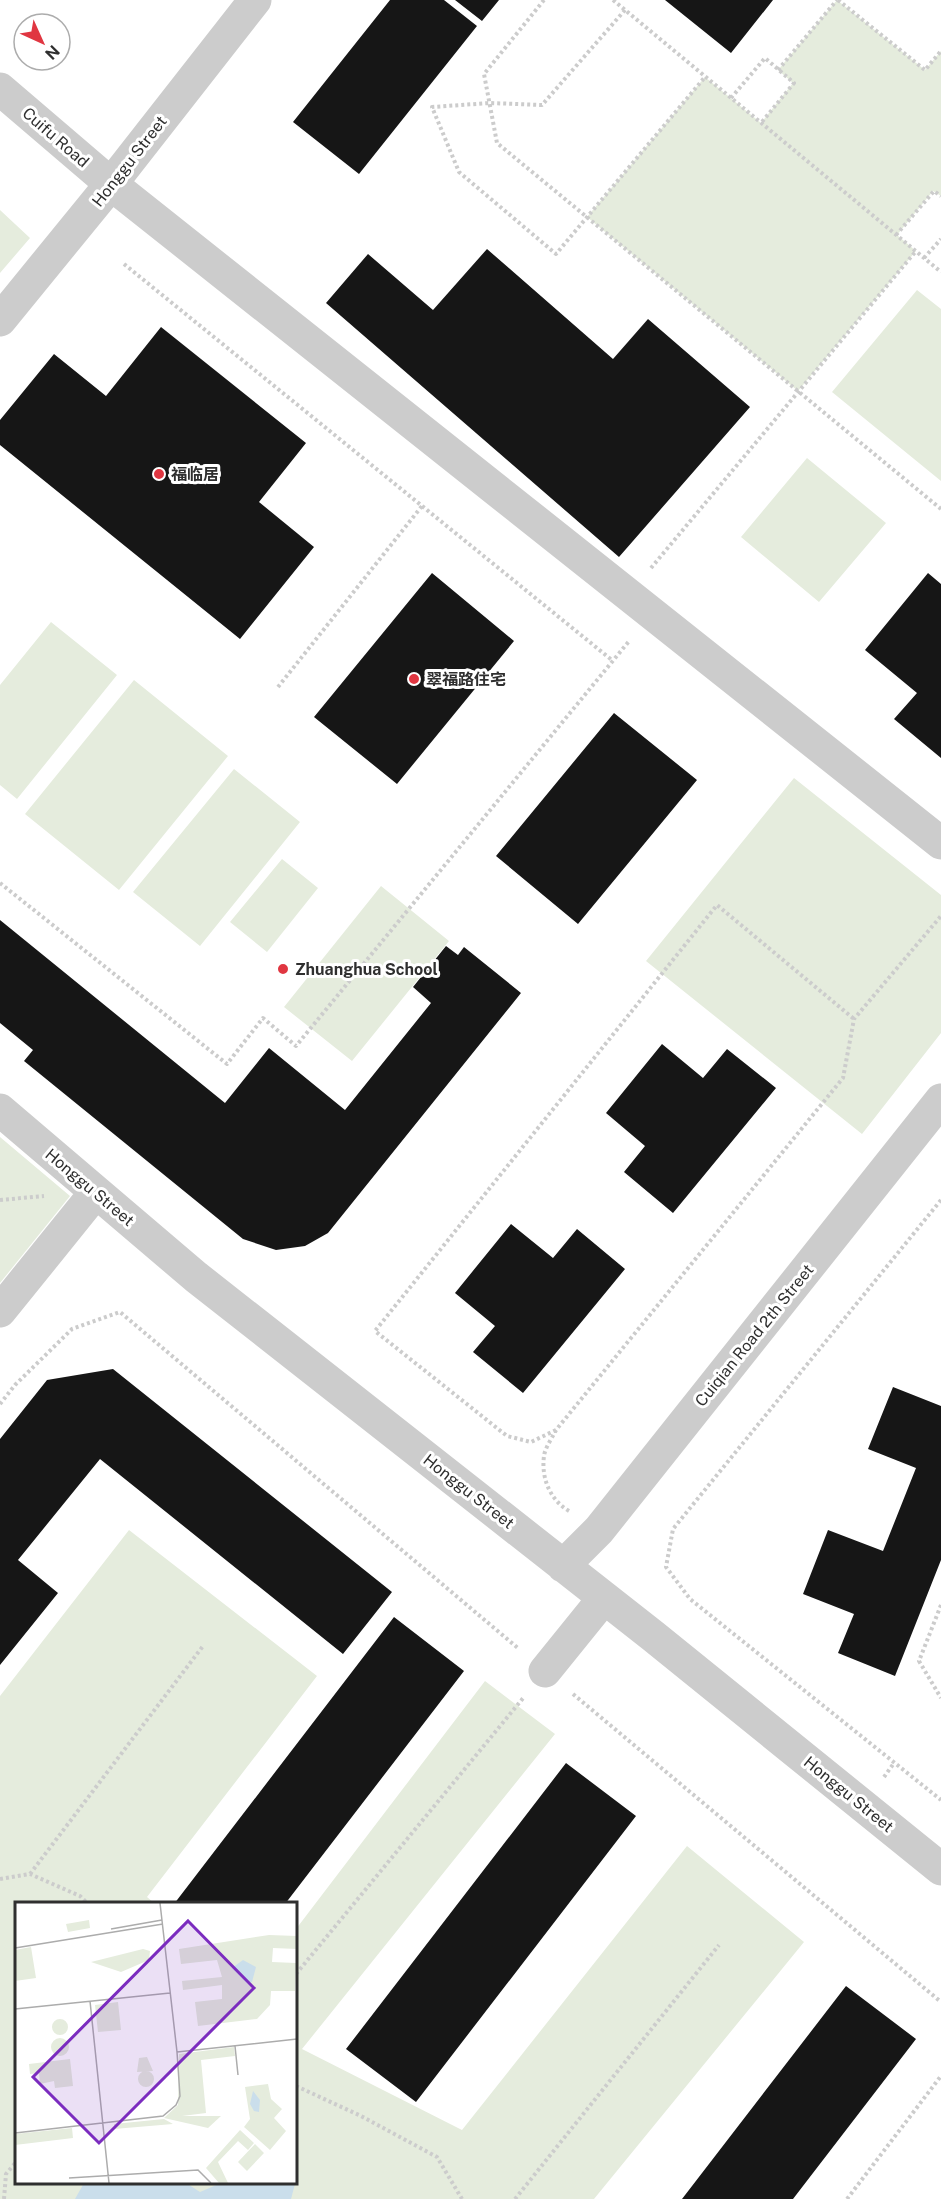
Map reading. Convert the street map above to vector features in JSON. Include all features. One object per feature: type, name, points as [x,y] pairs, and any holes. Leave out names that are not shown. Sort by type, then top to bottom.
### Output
[{"type":"street","name":"Honggu Street","points":[[0,320],[111,184],[255,0]]},
{"type":"street","name":"Cuifu Road","points":[[0,89],[111,184],[941,843]]},
{"type":"street","name":"Cuiqian Road 2th Street","points":[[563,1566],[599,1530],[941,1100]]},
{"type":"street","name":"Honggu Street","points":[[0,1110],[196,1277],[604,1598],[941,1869]]},
{"type":"street","points":[[0,1311],[96,1192]]},
{"type":"street","points":[[545,1671],[604,1598]]},
{"type":"path","points":[[544,0],[484,74],[497,143],[941,509]]},
{"type":"path","points":[[613,0],[941,272]]},
{"type":"path","points":[[778,70],[838,0],[925,70],[941,51]]},
{"type":"path","points":[[625,10],[542,105],[490,104],[432,107],[459,172],[556,254],[705,77]]},
{"type":"path","points":[[731,98],[765,58],[794,83],[761,123]]},
{"type":"path","points":[[896,235],[934,191],[941,196]]},
{"type":"path","points":[[924,258],[941,238]]},
{"type":"path","points":[[0,883],[227,1064],[263,1018],[296,1046],[613,661],[640,605],[798,392],[916,251]]},
{"type":"path","points":[[124,264],[613,661]]},
{"type":"path","points":[[278,687],[422,506]]},
{"type":"path","points":[[556,1430],[531,1442],[507,1436],[375,1331],[717,905],[854,1019]]},
{"type":"path","points":[[599,1530],[559,1506],[544,1480],[544,1454],[556,1430],[843,1078],[854,1019],[941,916]]},
{"type":"path","points":[[941,1200],[673,1529],[666,1568],[690,1599],[941,1800]]},
{"type":"path","points":[[0,1404],[15,1385],[72,1329],[120,1312],[941,2002]]},
{"type":"path","points":[[941,1605],[919,1661],[941,1698]]},
{"type":"path","points":[[30,1874],[203,1646]]},
{"type":"path","points":[[297,1973],[545,1671]]},
{"type":"path","points":[[0,1879],[30,1874],[80,1896],[86,1902]]},
{"type":"path","points":[[514,2199],[719,1945]]},
{"type":"path","points":[[847,2199],[941,2076]]},
{"type":"path","points":[[297,2086],[361,2116],[436,2157],[462,2199]]},
{"type":"path","points":[[4,2199],[6,2175],[15,2163]]},
{"type":"green space","points":[[837,0],[925,70],[941,51],[941,196],[933,191],[897,235],[916,251],[798,391],[587,217],[705,77],[761,123],[793,83],[778,70]]},
{"type":"green space","points":[[0,210],[30,238],[0,273]]},
{"type":"green space","points":[[917,290],[941,309],[941,481],[832,392]]},
{"type":"green space","points":[[807,458],[886,523],[819,602],[741,537]]},
{"type":"green space","points":[[51,622],[117,675],[17,799],[0,785],[0,685]]},
{"type":"green space","points":[[134,680],[228,756],[119,890],[25,814]]},
{"type":"green space","points":[[234,769],[300,822],[200,946],[133,892]]},
{"type":"green space","points":[[794,778],[941,895],[941,1033],[862,1134],[646,961]]},
{"type":"green space","points":[[282,859],[318,888],[267,952],[230,922]]},
{"type":"green space","points":[[381,886],[449,941],[352,1061],[284,1007]]},
{"type":"green space","points":[[0,1137],[70,1196],[0,1283]]},
{"type":"green space","points":[[129,1530],[317,1676],[147,1897],[153,1902],[15,1902],[15,2184],[297,2184],[297,1928],[485,1681],[555,1734],[302,2049],[462,2130],[687,1846],[804,1942],[594,2199],[0,2199],[0,1696]]},
{"type":"water","points":[[83,2184],[188,2184],[200,2192],[219,2184],[295,2184],[291,2199],[75,2199]]},
{"type":"building","points":[[390,0],[444,0],[477,26],[359,174],[293,122]]},
{"type":"building","points":[[455,0],[499,0],[482,21]]},
{"type":"building","points":[[665,0],[773,0],[731,53]]},
{"type":"building","points":[[487,249],[613,359],[648,319],[750,407],[619,557],[326,303],[368,254],[433,310]]},
{"type":"building","name":"福临居","points":[[161,327],[306,443],[259,502],[314,547],[240,639],[0,445],[0,420],[54,354],[106,396]]},
{"type":"building","name":"翠福路住宅","points":[[432,573],[514,641],[397,784],[314,717]]},
{"type":"building","points":[[928,573],[941,584],[941,758],[894,719],[917,693],[865,650]]},
{"type":"building","points":[[614,713],[697,780],[578,924],[496,856]]},
{"type":"building","points":[[0,920],[225,1103],[269,1048],[345,1110],[431,1003],[413,987],[446,946],[458,955],[464,947],[521,993],[328,1233],[305,1246],[276,1250],[243,1239],[24,1061],[33,1050],[0,1023]]},
{"type":"building","points":[[662,1044],[703,1078],[727,1049],[776,1088],[673,1213],[624,1172],[645,1146],[606,1113]]},
{"type":"building","points":[[511,1224],[553,1258],[577,1229],[625,1269],[523,1393],[473,1352],[495,1326],[455,1293]]},
{"type":"building","points":[[113,1369],[392,1592],[343,1654],[100,1459],[18,1560],[58,1593],[0,1665],[0,1439],[47,1380]]},
{"type":"building","points":[[893,1387],[941,1406],[941,1560],[895,1676],[838,1653],[854,1614],[803,1594],[828,1530],[883,1551],[916,1468],[868,1449]]},
{"type":"building","points":[[394,1617],[464,1671],[287,1902],[176,1902]]},
{"type":"building","points":[[566,1763],[636,1816],[416,2102],[346,2049]]},
{"type":"building","points":[[846,1986],[916,2039],[793,2199],[682,2199]]},
{"type":"place","name":"福临居","points":[[159,474]]},
{"type":"place","name":"翠福路住宅","points":[[414,679]]},
{"type":"place","name":"Zhuanghua School","points":[[283,969]]}]
